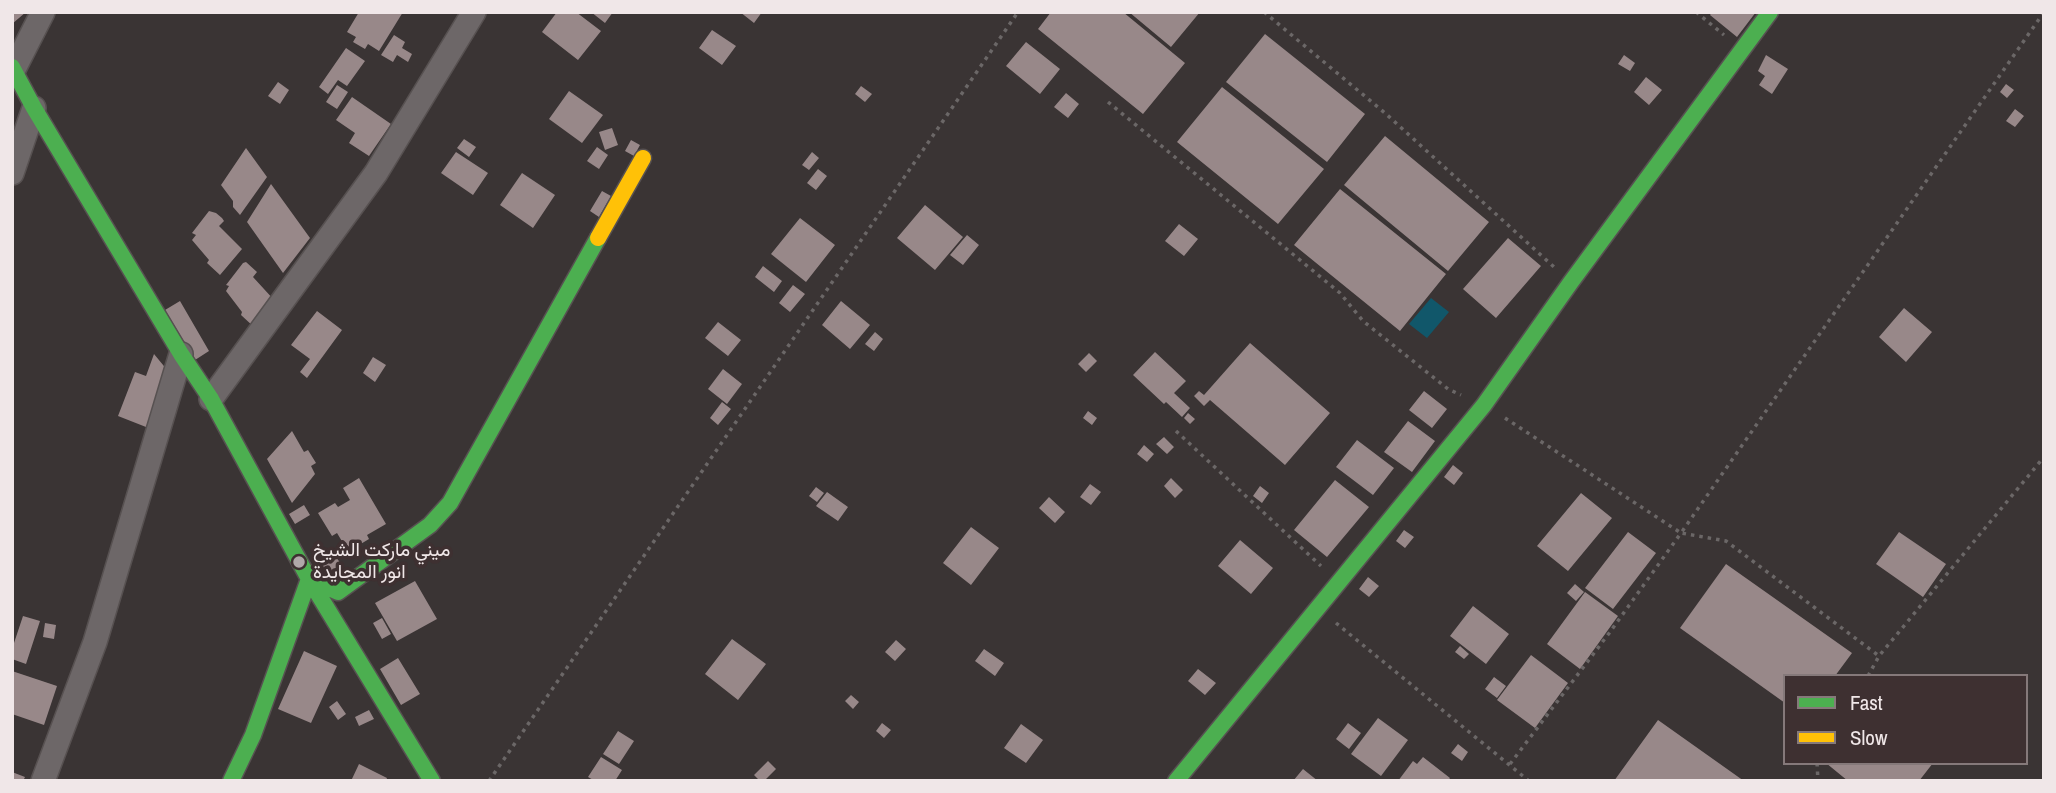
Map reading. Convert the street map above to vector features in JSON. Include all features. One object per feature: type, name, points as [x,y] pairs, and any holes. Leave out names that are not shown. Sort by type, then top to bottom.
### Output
[{"type":"street","points":[[43,12],[13,68],[34,108],[181,354],[211,399],[309,579],[432,781]]},
{"type":"street","points":[[211,399],[376,173],[474,12]]},
{"type":"street","points":[[1176,781],[1484,405],[1770,12]]},
{"type":"street","points":[[12,173],[34,108]]},
{"type":"street","points":[[309,579],[338,592],[430,525],[450,503],[643,158]]},
{"type":"street","points":[[43,781],[95,642],[181,354]]},
{"type":"street","points":[[231,781],[253,735],[309,579]]},
{"type":"path","points":[[489,781],[1017,12]]},
{"type":"path","points":[[1264,12],[1384,113],[1571,282]]},
{"type":"path","points":[[1696,12],[1742,51]]},
{"type":"path","points":[[1510,764],[1681,533],[2044,12]]},
{"type":"path","points":[[1108,102],[1340,293],[1363,321],[1448,389],[1484,405],[1681,533],[1726,541],[1879,656]]},
{"type":"path","points":[[1176,431],[1338,582]]},
{"type":"path","points":[[1869,674],[1879,656],[2044,457]]},
{"type":"path","points":[[1318,608],[1530,781]]},
{"type":"water","points":[[1431,298],[1449,312],[1427,338],[1409,324]]},
{"type":"building","points":[[12,12],[26,12],[12,24]]},
{"type":"building","points":[[359,12],[403,12],[379,51],[368,44],[365,49],[353,42],[356,37],[347,32]]},
{"type":"building","points":[[557,12],[576,12],[601,31],[578,60],[542,32]]},
{"type":"building","points":[[591,12],[613,12],[605,23]]},
{"type":"building","points":[[740,12],[762,12],[754,23]]},
{"type":"building","points":[[1051,12],[1123,12],[1185,63],[1143,114],[1038,29]]},
{"type":"building","points":[[1129,12],[1200,12],[1171,47]]},
{"type":"building","points":[[1712,12],[1756,12],[1737,37],[1710,15]]},
{"type":"building","points":[[712,30],[736,46],[722,65],[699,48]]},
{"type":"building","points":[[1265,34],[1365,114],[1327,162],[1226,82]]},
{"type":"building","points":[[394,35],[405,42],[402,48],[412,54],[408,62],[397,55],[393,62],[381,55]]},
{"type":"building","points":[[1026,42],[1060,69],[1040,94],[1006,66]]},
{"type":"building","points":[[346,48],[365,61],[347,86],[338,80],[328,94],[319,87]]},
{"type":"building","points":[[1624,55],[1635,63],[1630,71],[1618,64]]},
{"type":"building","points":[[1766,55],[1788,69],[1772,94],[1759,85],[1765,76],[1758,71]]},
{"type":"building","points":[[1646,77],[1662,90],[1649,105],[1634,92]]},
{"type":"building","points":[[278,82],[289,90],[280,104],[268,96]]},
{"type":"building","points":[[2006,84],[2014,90],[2007,98],[2000,92]]},
{"type":"building","points":[[337,85],[348,92],[337,109],[326,102]]},
{"type":"building","points":[[861,86],[872,94],[865,102],[855,94]]},
{"type":"building","points":[[1222,87],[1324,169],[1278,224],[1177,142]]},
{"type":"building","points":[[569,91],[603,115],[582,143],[549,119]]},
{"type":"building","points":[[1066,93],[1079,104],[1068,118],[1054,107]]},
{"type":"building","points":[[352,97],[391,124],[369,156],[349,143],[355,133],[336,120]]},
{"type":"building","points":[[2015,109],[2024,116],[2015,127],[2006,121]]},
{"type":"building","points":[[612,128],[618,145],[605,150],[599,132]]},
{"type":"building","points":[[1385,136],[1489,222],[1448,271],[1344,185]]},
{"type":"building","points":[[464,139],[476,147],[469,157],[457,148]]},
{"type":"building","points":[[631,140],[640,145],[634,156],[625,151]]},
{"type":"building","points":[[597,147],[608,155],[599,169],[587,161]]},
{"type":"building","points":[[246,148],[267,177],[240,215],[221,185]]},
{"type":"building","points":[[456,152],[488,173],[473,195],[441,173]]},
{"type":"building","points":[[812,152],[819,158],[809,170],[802,165]]},
{"type":"building","points":[[818,169],[827,176],[816,190],[807,183]]},
{"type":"building","points":[[522,173],[555,195],[533,228],[500,205]]},
{"type":"building","points":[[271,184],[310,238],[283,273],[247,222]]},
{"type":"building","points":[[1340,189],[1446,274],[1400,331],[1294,245]]},
{"type":"building","points":[[602,191],[611,196],[599,217],[590,211]]},
{"type":"building","points":[[925,205],[963,237],[935,270],[897,238]]},
{"type":"building","points":[[209,211],[222,218],[224,221],[219,226],[242,249],[220,275],[207,263],[209,260],[192,240],[196,235],[192,233]]},
{"type":"building","points":[[800,218],[835,245],[806,282],[771,254]]},
{"type":"building","points":[[1179,224],[1198,239],[1184,256],[1165,241]]},
{"type":"building","points":[[967,235],[979,245],[963,265],[950,255]]},
{"type":"building","points":[[1508,238],[1541,266],[1496,318],[1463,289]]},
{"type":"building","points":[[246,262],[257,272],[253,277],[275,301],[254,327],[241,315],[242,312],[226,291],[229,286],[226,285]]},
{"type":"building","points":[[763,266],[782,281],[774,292],[755,277]]},
{"type":"building","points":[[793,285],[805,294],[790,312],[779,303]]},
{"type":"building","points":[[180,301],[209,351],[195,360],[165,310]]},
{"type":"building","points":[[841,301],[870,325],[850,349],[822,325]]},
{"type":"building","points":[[1904,308],[1932,332],[1906,362],[1879,337]]},
{"type":"building","points":[[317,311],[342,330],[307,378],[300,372],[310,359],[291,345]]},
{"type":"building","points":[[718,322],[741,340],[728,356],[705,338]]},
{"type":"building","points":[[875,332],[883,339],[874,351],[865,344]]},
{"type":"building","points":[[1250,343],[1330,413],[1285,465],[1210,400],[1204,406],[1194,396],[1199,391],[1204,395]]},
{"type":"building","points":[[1155,352],[1186,381],[1174,393],[1190,408],[1182,417],[1133,375]]},
{"type":"building","points":[[1089,353],[1097,361],[1086,372],[1078,364]]},
{"type":"building","points":[[154,354],[168,371],[146,427],[118,416],[135,372],[146,376]]},
{"type":"building","points":[[373,357],[386,365],[375,382],[363,373]]},
{"type":"building","points":[[723,369],[742,384],[727,404],[708,389]]},
{"type":"building","points":[[1424,391],[1447,409],[1432,428],[1409,410]]},
{"type":"building","points":[[722,402],[731,409],[718,425],[710,418]]},
{"type":"building","points":[[1088,411],[1097,418],[1092,425],[1083,418]]},
{"type":"building","points":[[1188,413],[1195,419],[1190,424],[1184,418]]},
{"type":"building","points":[[1408,421],[1435,441],[1412,472],[1384,452]]},
{"type":"building","points":[[292,431],[304,452],[308,450],[316,463],[311,466],[315,474],[292,503],[267,459]]},
{"type":"building","points":[[1164,437],[1174,447],[1167,454],[1156,444]]},
{"type":"building","points":[[1357,440],[1394,468],[1373,495],[1336,467]]},
{"type":"building","points":[[1144,445],[1154,454],[1147,462],[1137,454]]},
{"type":"building","points":[[1453,465],[1463,473],[1454,485],[1444,477]]},
{"type":"building","points":[[359,478],[386,524],[367,535],[369,539],[359,545],[357,541],[346,548],[337,533],[332,536],[318,513],[335,503],[338,507],[350,500],[343,488]]},
{"type":"building","points":[[1171,478],[1183,490],[1175,498],[1164,486]]},
{"type":"building","points":[[1335,480],[1369,507],[1327,557],[1294,530]]},
{"type":"building","points":[[1090,484],[1101,492],[1091,505],[1080,497]]},
{"type":"building","points":[[1260,486],[1269,493],[1262,503],[1253,496]]},
{"type":"building","points":[[816,487],[824,493],[817,502],[809,496]]},
{"type":"building","points":[[827,492],[848,507],[838,521],[816,506]]},
{"type":"building","points":[[1581,493],[1612,518],[1568,571],[1537,546]]},
{"type":"building","points":[[1049,497],[1065,512],[1055,523],[1039,508]]},
{"type":"building","points":[[304,505],[310,515],[295,524],[289,514]]},
{"type":"building","points":[[971,527],[999,548],[971,585],[943,563]]},
{"type":"building","points":[[1404,530],[1414,537],[1405,548],[1396,541]]},
{"type":"building","points":[[1628,532],[1656,553],[1613,609],[1585,588]]},
{"type":"building","points":[[1899,532],[1946,564],[1923,597],[1876,564]]},
{"type":"building","points":[[1240,540],[1273,568],[1251,594],[1218,566]]},
{"type":"building","points":[[333,551],[347,575],[333,584],[318,560]]},
{"type":"building","points":[[1726,564],[1852,653],[1836,674],[1783,674],[1783,702],[1680,628]]},
{"type":"building","points":[[1368,577],[1379,586],[1369,597],[1359,589]]},
{"type":"building","points":[[415,581],[437,619],[397,641],[375,603]]},
{"type":"building","points":[[1575,584],[1584,592],[1576,601],[1567,593]]},
{"type":"building","points":[[1585,592],[1618,616],[1580,669],[1547,644]]},
{"type":"building","points":[[1473,606],[1509,634],[1486,664],[1450,636]]},
{"type":"building","points":[[23,616],[40,621],[26,664],[12,659],[12,649]]},
{"type":"building","points":[[382,618],[391,634],[382,639],[373,623]]},
{"type":"building","points":[[45,623],[56,625],[54,639],[43,637]]},
{"type":"building","points":[[732,639],[766,664],[738,700],[705,674]]},
{"type":"building","points":[[896,640],[906,649],[895,661],[885,652]]},
{"type":"building","points":[[1460,646],[1469,654],[1464,659],[1455,652]]},
{"type":"building","points":[[984,649],[1004,663],[995,676],[975,661]]},
{"type":"building","points":[[304,651],[337,666],[311,723],[278,709]]},
{"type":"building","points":[[1531,655],[1568,683],[1535,728],[1497,700]]},
{"type":"building","points":[[398,658],[420,694],[401,705],[380,669]]},
{"type":"building","points":[[1198,669],[1216,683],[1205,695],[1188,681]]},
{"type":"building","points":[[12,671],[57,686],[44,725],[12,714]]},
{"type":"building","points":[[1494,677],[1506,686],[1497,698],[1485,689]]},
{"type":"building","points":[[851,695],[859,702],[853,709],[845,701]]},
{"type":"building","points":[[337,701],[346,714],[338,720],[329,707]]},
{"type":"building","points":[[369,710],[374,719],[359,726],[355,717]]},
{"type":"building","points":[[1378,718],[1408,740],[1381,776],[1351,754]]},
{"type":"building","points":[[1658,720],[1744,781],[1614,781]]},
{"type":"building","points":[[882,723],[891,730],[884,738],[876,731]]},
{"type":"building","points":[[1348,723],[1361,733],[1349,749],[1336,739]]},
{"type":"building","points":[[1021,724],[1043,740],[1026,763],[1004,748]]},
{"type":"building","points":[[618,731],[634,741],[619,764],[603,754]]},
{"type":"building","points":[[1458,744],[1468,752],[1462,761],[1451,753]]},
{"type":"building","points":[[601,757],[622,770],[615,781],[595,781],[588,777]]},
{"type":"building","points":[[1423,757],[1450,778],[1448,781],[1398,781],[1413,761],[1417,764]]},
{"type":"building","points":[[768,761],[776,769],[764,781],[760,781],[754,775]]},
{"type":"building","points":[[359,764],[387,778],[386,781],[351,781]]},
{"type":"building","points":[[1828,765],[1931,765],[1919,781],[1848,781]]},
{"type":"building","points":[[1303,769],[1318,781],[1293,781]]},
{"type":"building","points":[[12,772],[25,777],[23,781],[12,781]]},
{"type":"traffic: fast","points":[[1176,781],[1484,405],[1770,12]]},
{"type":"traffic: fast","points":[[12,67],[181,354],[211,399],[309,579],[432,781]]},
{"type":"traffic: fast","points":[[231,781],[253,735],[309,579],[338,592],[430,525],[450,503],[598,238]]},
{"type":"traffic: slow","points":[[598,238],[643,158]]},
{"type":"place","name":"ميني ماركت الشيخ انور المجايدة","points":[[299,562]]}]
